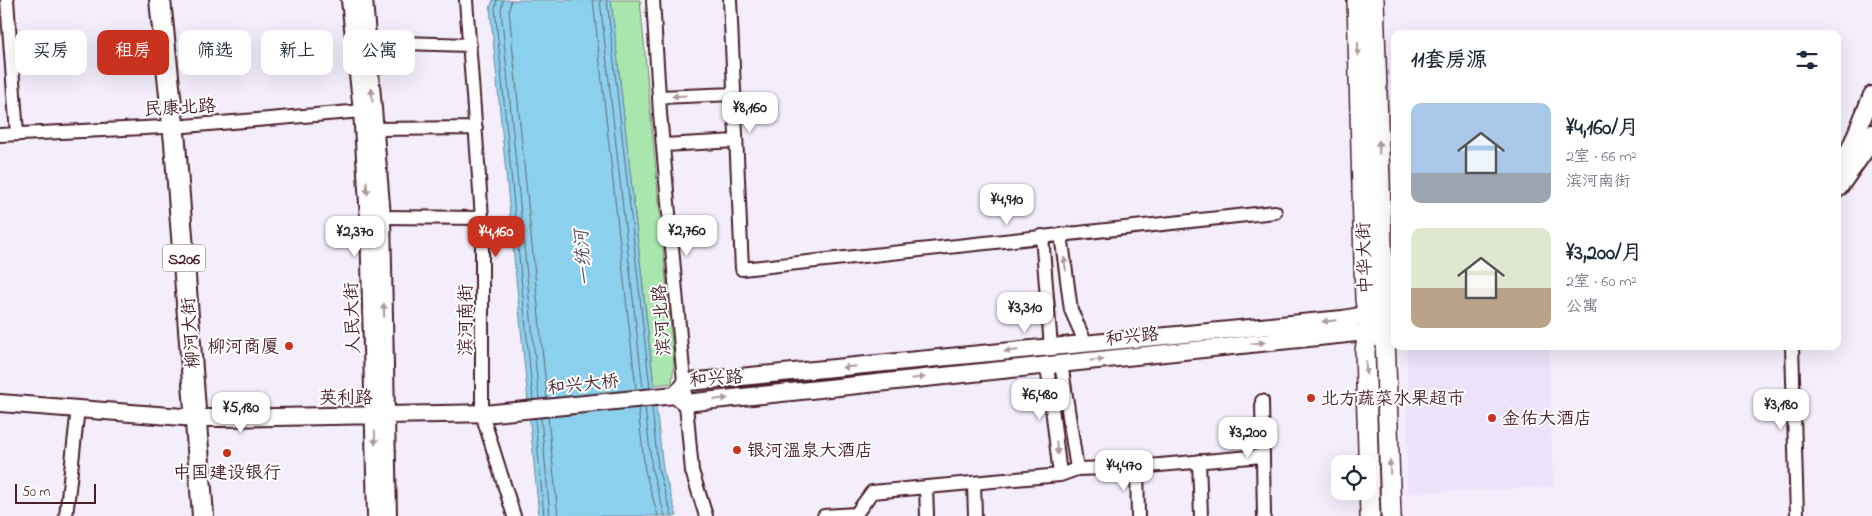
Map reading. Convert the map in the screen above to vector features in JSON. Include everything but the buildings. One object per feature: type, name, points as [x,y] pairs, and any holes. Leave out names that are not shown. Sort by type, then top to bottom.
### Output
[{"type":"main road","name":"柳河大街","points":[[160,0],[179,125]]},
{"type":"main road","name":"柳河大街","points":[[173,0],[179,125],[202,418],[216,516]]},
{"type":"main road","name":"中华大街","points":[[1357,0],[1382,323],[1365,351],[1370,516]]},
{"type":"main road","name":"中华大街","points":[[1374,0],[1382,323],[1391,516]]},
{"type":"main road","name":"柳河大街","points":[[202,418],[203,516]]},
{"type":"street","points":[[7,0],[17,134]]},
{"type":"street","name":"人民大街","points":[[350,0],[362,111],[388,516]]},
{"type":"street","name":"人民大街","points":[[364,0],[367,30]]},
{"type":"street","name":"滨河南街","points":[[466,0],[482,218],[488,413],[514,516]]},
{"type":"street","name":"滨河北路","points":[[653,0],[681,394],[692,471],[706,516]]},
{"type":"street","points":[[730,0],[742,268],[1274,212]]},
{"type":"street","points":[[415,44],[470,46]]},
{"type":"street","name":"人民大街","points":[[371,75],[382,217],[381,416],[376,516]]},
{"type":"street","points":[[659,97],[734,94]]},
{"type":"street","points":[[1841,163],[1849,151],[1872,95]]},
{"type":"street","name":"民康北路","points":[[0,135],[179,125],[362,111]]},
{"type":"street","points":[[375,129],[476,128]]},
{"type":"street","points":[[1841,185],[1864,152],[1872,133]]},
{"type":"street","points":[[664,145],[736,141]]},
{"type":"street","points":[[382,217],[482,218]]},
{"type":"street","points":[[1061,234],[1071,310],[1086,344]]},
{"type":"street","points":[[1042,236],[1051,348]]},
{"type":"street","name":"和兴路","points":[[681,394],[697,381],[1343,319],[1382,323]]},
{"type":"street","name":"和兴路","points":[[681,394],[1054,364],[1382,323]]},
{"type":"street","points":[[1792,350],[1797,516]]},
{"type":"street","points":[[1054,364],[1077,469]]},
{"type":"street","points":[[1054,364],[1060,474]]},
{"type":"street","name":"和兴大桥","points":[[488,413],[681,394]]},
{"type":"street","points":[[1262,401],[1264,516]]},
{"type":"street","name":"英利路","points":[[0,403],[202,418],[488,413]]},
{"type":"street","points":[[66,516],[78,408]]},
{"type":"street","points":[[824,516],[856,514],[872,492],[1060,474],[1077,469],[1137,467],[1262,456]]},
{"type":"street","points":[[1199,462],[1201,516]]},
{"type":"street","points":[[1137,467],[1138,516]]},
{"type":"street","points":[[974,483],[975,516]]},
{"type":"street","points":[[926,487],[927,516]]},
{"type":"shaded area","name":"金佑大酒店","points":[[1407,350],[1549,350],[1553,487],[1407,493]]},
{"type":"green space","points":[[611,0],[640,0],[674,365],[672,383],[654,385]]},
{"type":"water","name":"一统河","points":[[493,0],[611,0],[663,469],[677,516],[539,516],[490,8]]},
{"type":"place","name":"柳河商厦","points":[[289,346]]},
{"type":"place","name":"北方蔬菜水果超市","points":[[1311,398]]},
{"type":"place","name":"金佑大酒店","points":[[1492,418]]},
{"type":"place","name":"银河温泉大酒店","points":[[737,450]]},
{"type":"place","name":"中国建设银行","points":[[227,453]]}]
